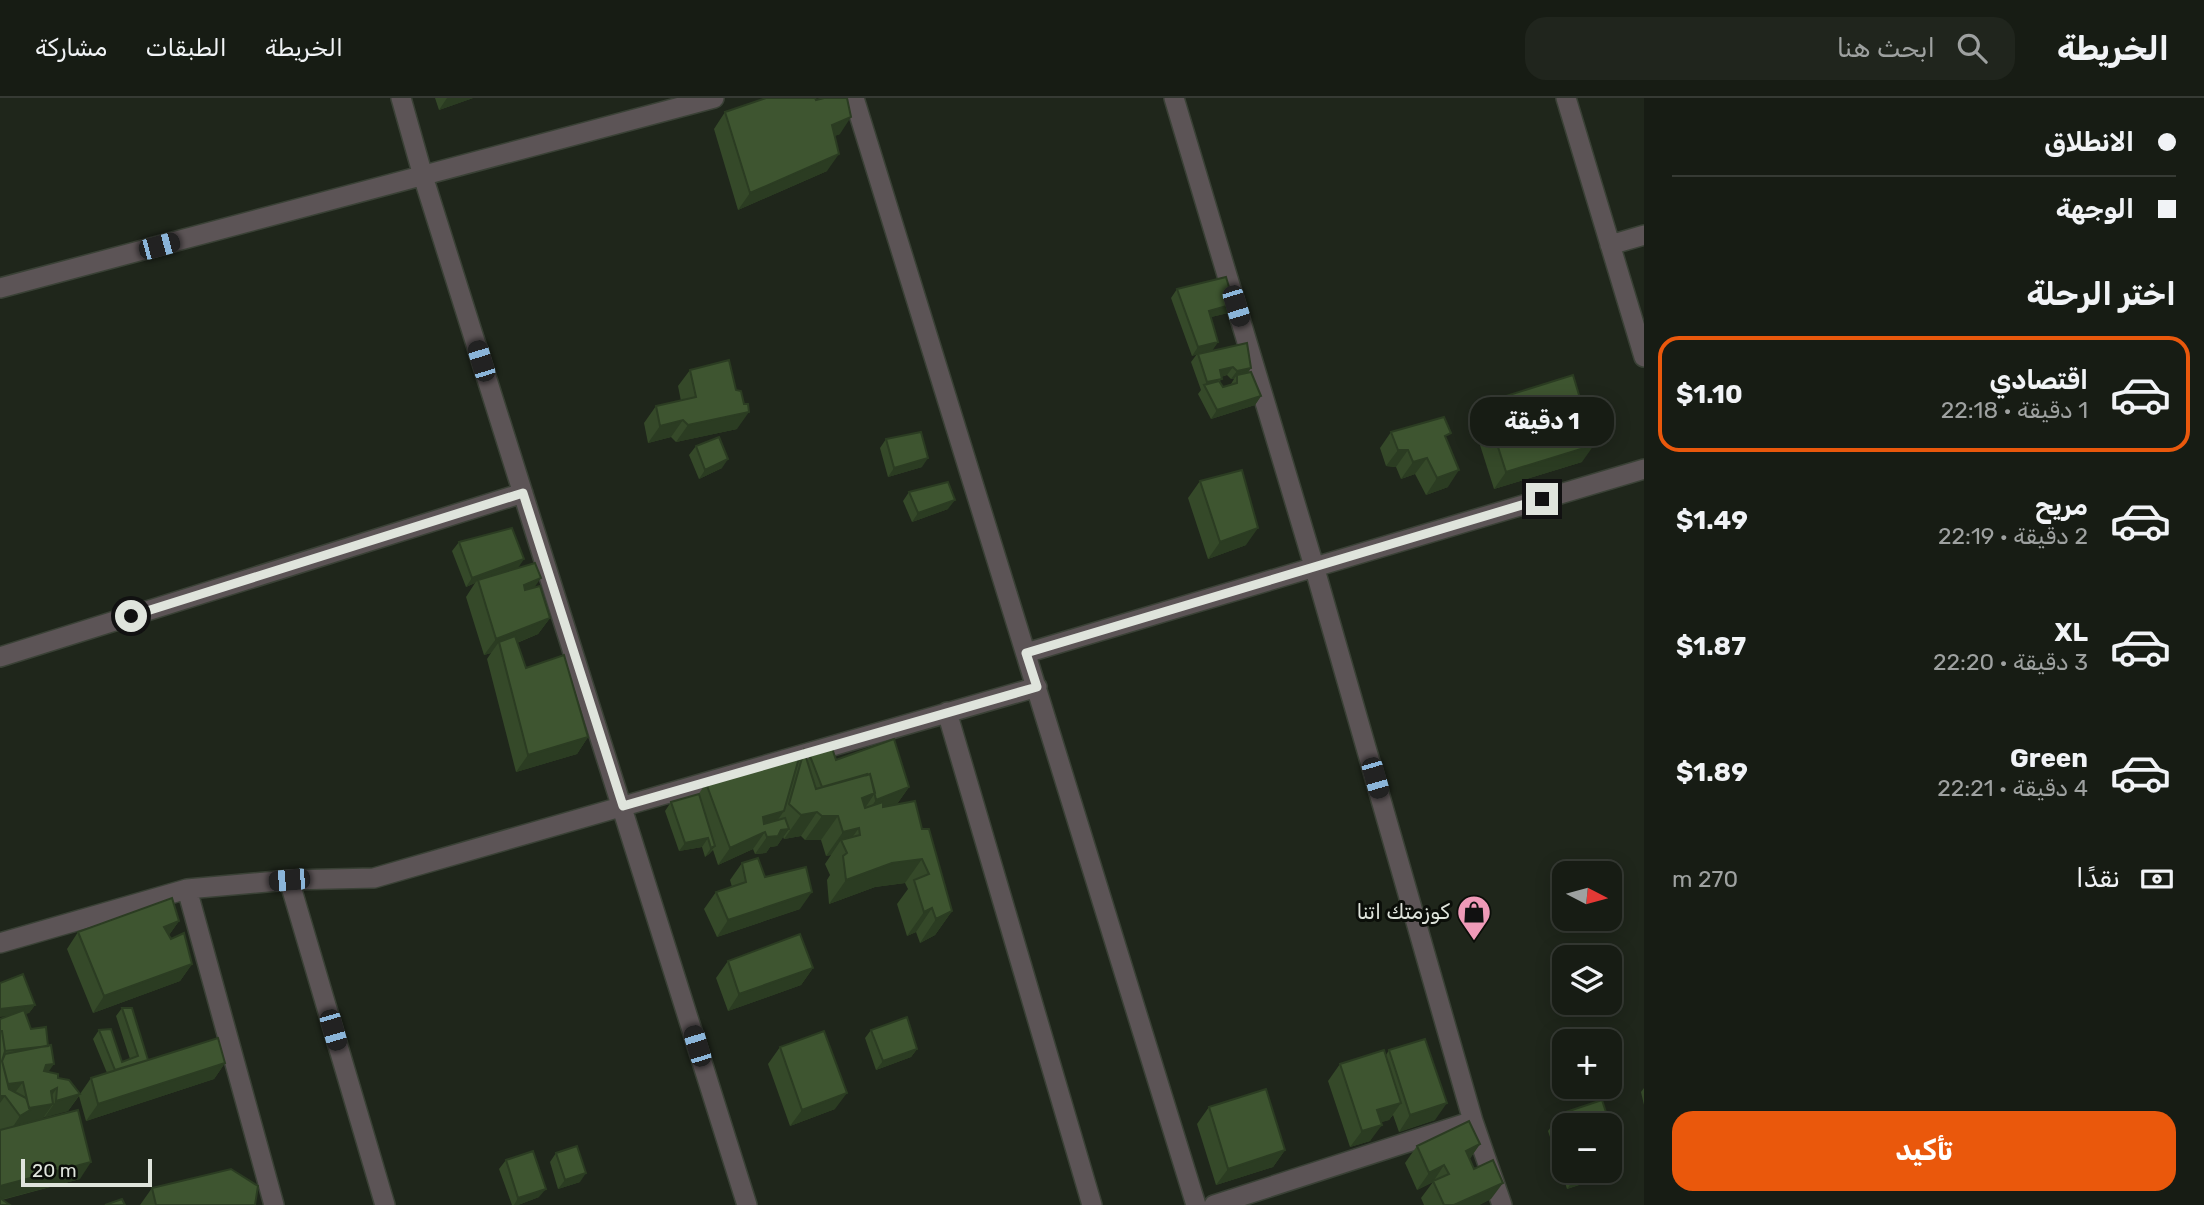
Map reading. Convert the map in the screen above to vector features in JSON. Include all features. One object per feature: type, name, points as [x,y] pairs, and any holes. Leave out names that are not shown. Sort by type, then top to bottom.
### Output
[{"type":"street","points":[[401,98],[423,176],[747,1205]]},
{"type":"street","points":[[0,288],[714,98]]},
{"type":"street","points":[[854,98],[1196,1205]]},
{"type":"street","points":[[1174,98],[1314,566],[1473,1121],[1502,1205]]},
{"type":"street","points":[[1566,98],[1644,357]]},
{"type":"street","points":[[1610,245],[1644,234]]},
{"type":"street","points":[[1026,653],[1644,469]]},
{"type":"street","points":[[0,657],[523,493]]},
{"type":"street","points":[[0,943],[187,890],[289,880],[374,877],[1037,687]]},
{"type":"street","points":[[947,712],[1092,1205]]},
{"type":"street","points":[[289,880],[385,1205]]},
{"type":"street","points":[[187,890],[274,1205]]},
{"type":"street","points":[[1214,1205],[1473,1121]]},
{"type":"building","points":[[766,98],[847,98],[851,117],[832,125],[839,154],[750,193],[725,112]]},
{"type":"building","points":[[1226,277],[1234,304],[1209,311],[1218,342],[1198,347],[1177,289]]},
{"type":"building","points":[[1247,343],[1251,368],[1237,371],[1233,367],[1220,370],[1222,379],[1207,382],[1198,354]]},
{"type":"building","points":[[729,360],[736,390],[741,391],[749,412],[688,425],[683,420],[660,426],[656,406],[696,397],[690,370]]},
{"type":"building","points":[[1251,372],[1261,396],[1217,410],[1204,385],[1219,381],[1223,387],[1237,383],[1237,375]]},
{"type":"building","points":[[1573,375],[1594,445],[1506,472],[1484,403]]},
{"type":"building","points":[[1444,417],[1451,433],[1445,436],[1459,470],[1437,478],[1427,458],[1413,462],[1408,450],[1398,450],[1391,432]]},
{"type":"building","points":[[921,432],[928,458],[894,468],[886,439]]},
{"type":"building","points":[[719,437],[728,459],[705,470],[696,446]]},
{"type":"building","points":[[1242,470],[1258,528],[1220,542],[1200,481]]},
{"type":"building","points":[[948,482],[955,500],[918,513],[909,492]]},
{"type":"building","points":[[512,528],[524,559],[472,578],[459,542]]},
{"type":"building","points":[[535,563],[541,578],[524,585],[525,590],[540,586],[550,618],[496,639],[478,580]]},
{"type":"building","points":[[515,636],[526,668],[564,655],[588,737],[528,755],[499,642]]},
{"type":"building","points":[[894,739],[909,787],[876,800],[870,774],[867,774],[822,787],[810,756],[832,748],[836,760]]},
{"type":"building","points":[[804,751],[816,789],[870,774],[875,793],[862,798],[865,808],[883,802],[883,807],[915,801],[922,829],[929,829],[952,911],[936,919],[932,908],[924,912],[914,880],[929,874],[922,859],[892,863],[846,880],[843,856],[847,853],[841,840],[860,835],[859,828],[843,832],[838,816],[822,816],[817,812],[801,815],[789,804]]},
{"type":"building","points":[[799,758],[784,811],[763,817],[764,824],[785,818],[789,829],[781,830],[778,836],[767,837],[765,832],[730,848],[706,783]]},
{"type":"building","points":[[699,794],[715,846],[711,848],[708,838],[685,843],[671,802]]},
{"type":"building","points":[[758,858],[765,877],[806,867],[812,892],[728,920],[716,892],[746,882],[742,863]]},
{"type":"building","points":[[172,898],[179,921],[164,927],[171,939],[184,933],[192,964],[104,996],[78,932]]},
{"type":"building","points":[[800,934],[813,968],[739,994],[728,961]]},
{"type":"building","points":[[23,974],[35,1005],[0,1009],[0,983]]},
{"type":"building","points":[[122,1008],[132,1008],[148,1060],[115,1070],[99,1030],[111,1029],[122,1062],[138,1056]]},
{"type":"building","points":[[24,1010],[31,1029],[46,1027],[48,1046],[5,1051],[0,1019]]},
{"type":"building","points":[[907,1017],[917,1049],[883,1061],[871,1030]]},
{"type":"building","points":[[0,1031],[5,1051],[2,1061],[9,1089],[26,1098],[30,1110],[20,1116],[5,1096],[0,1096]]},
{"type":"building","points":[[824,1031],[847,1093],[802,1110],[780,1047]]},
{"type":"building","points":[[218,1038],[225,1063],[98,1104],[91,1078]]},
{"type":"building","points":[[1425,1039],[1447,1103],[1410,1115],[1389,1050]]},
{"type":"building","points":[[51,1045],[54,1064],[46,1065],[44,1071],[69,1080],[80,1094],[56,1101],[57,1088],[51,1091],[53,1104],[29,1108],[23,1082],[8,1084],[2,1061],[5,1054]]},
{"type":"building","points":[[1384,1050],[1401,1103],[1377,1110],[1382,1125],[1362,1131],[1340,1064]]},
{"type":"building","points":[[1266,1089],[1285,1150],[1228,1169],[1209,1107]]},
{"type":"building","points":[[1602,1100],[1606,1113],[1563,1113]]},
{"type":"building","points":[[78,1110],[91,1162],[0,1186],[0,1130]]},
{"type":"building","points":[[1469,1121],[1480,1144],[1466,1151],[1474,1169],[1493,1160],[1503,1183],[1454,1205],[1444,1205],[1433,1181],[1449,1174],[1444,1165],[1429,1173],[1417,1146]]},
{"type":"building","points":[[577,1146],[586,1173],[565,1180],[556,1153]]},
{"type":"building","points":[[533,1151],[546,1189],[518,1198],[506,1160]]},
{"type":"building","points":[[231,1169],[258,1186],[255,1205],[156,1205],[152,1188]]},
{"type":"building","points":[[0,1198],[10,1205],[0,1205]]},
{"type":"building","points":[[122,1199],[125,1205],[105,1205]]},
{"type":"place","name":"كوزمتك اتنا","points":[[1474,942]]},
{"type":"route","points":[[131,616],[523,493],[623,806],[1037,687],[1026,653],[1542,499]]}]
